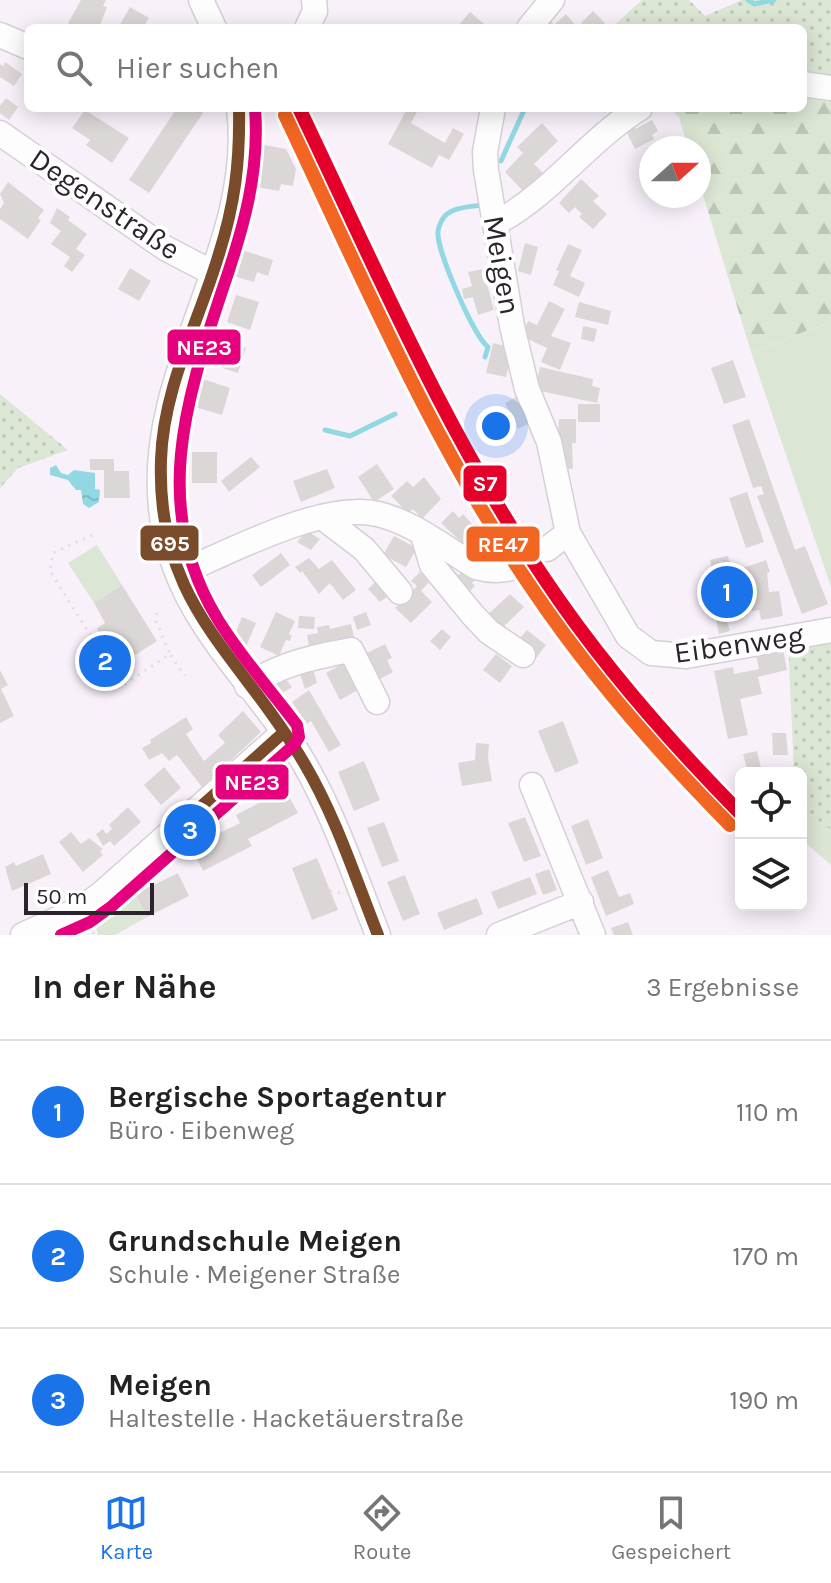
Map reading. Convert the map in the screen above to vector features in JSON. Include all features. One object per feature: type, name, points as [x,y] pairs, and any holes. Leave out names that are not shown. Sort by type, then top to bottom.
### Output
[{"type":"street","points":[[201,0],[212,24]]},
{"type":"street","points":[[309,24],[315,11],[314,0]]},
{"type":"street","points":[[532,24],[552,0]]},
{"type":"street","points":[[0,35],[24,45]]},
{"type":"street","points":[[807,85],[831,88]]},
{"type":"street","points":[[239,112],[242,142],[236,199],[174,390],[162,454],[161,508],[178,574],[194,610],[304,763],[326,804],[377,935]]},
{"type":"street","name":"Meigen","points":[[492,112],[485,152],[516,342],[533,407],[549,442],[568,533]]},
{"type":"street","points":[[496,223],[522,210],[582,152],[634,112]]},
{"type":"street","name":"Degenstraße","points":[[0,133],[165,248],[211,272]]},
{"type":"street","points":[[178,574],[322,517],[350,511],[394,519],[476,567],[505,570],[523,564]]},
{"type":"street","points":[[322,517],[364,549],[400,592]]},
{"type":"street","points":[[547,549],[568,533]]},
{"type":"street","name":"Eibenweg","points":[[568,533],[628,636],[651,653],[703,655],[831,630]]},
{"type":"street","points":[[423,535],[432,565],[472,614],[489,632],[523,655]]},
{"type":"street","points":[[247,686],[270,671],[291,663],[351,650],[377,702]]},
{"type":"street","points":[[23,935],[82,908],[101,894],[283,733]]},
{"type":"street","points":[[532,785],[593,935]]},
{"type":"street","points":[[499,935],[581,902]]},
{"type":"path","points":[[92,535],[53,553],[50,571],[122,686],[170,654]]},
{"type":"path","points":[[157,613],[156,621],[170,654],[185,676]]},
{"type":"path","points":[[339,880],[345,894]]},
{"type":"green space","points":[[642,0],[689,0],[705,16],[742,0],[831,0],[831,81],[807,78],[807,24],[615,24]]},
{"type":"green space","points":[[807,78],[831,81],[831,340],[825,324],[751,352],[707,208],[711,208],[711,136],[685,136],[679,117],[674,112],[807,112]]},
{"type":"green space","points":[[826,324],[831,340],[831,587],[751,352]]},
{"type":"green space","points":[[0,394],[68,450],[18,468],[0,488]]},
{"type":"green space","points":[[97,545],[122,585],[94,603],[68,563]]},
{"type":"green space","points":[[831,630],[831,830],[807,812],[807,767],[794,767],[788,639]]},
{"type":"green space","points":[[807,812],[831,830],[831,865],[807,844]]},
{"type":"green space","points":[[135,894],[147,917],[115,935],[98,935],[94,916]]},
{"type":"water","points":[[56,465],[61,473],[68,475],[74,470],[95,473],[95,489],[100,490],[99,502],[89,508],[83,504],[81,490],[76,490],[68,480],[50,475],[50,468]]},
{"type":"building","points":[[81,0],[106,0],[103,6],[107,7],[101,24],[68,23]]},
{"type":"building","points":[[130,7],[149,18],[145,24],[120,24]]},
{"type":"building","points":[[593,11],[605,23],[582,24]]},
{"type":"building","points":[[470,12],[484,24],[460,24]]},
{"type":"building","points":[[566,14],[574,24],[555,24]]},
{"type":"building","points":[[5,62],[22,74],[14,86],[0,77],[0,64],[3,66]]},
{"type":"building","points":[[6,98],[18,107],[9,120],[0,113],[0,106]]},
{"type":"building","points":[[84,112],[88,112],[129,138],[112,163],[86,145],[90,140],[72,128]]},
{"type":"building","points":[[174,112],[203,113],[149,193],[129,180]]},
{"type":"building","points":[[405,112],[417,112],[411,123],[445,143],[453,128],[464,134],[449,160],[439,155],[432,168],[388,144]]},
{"type":"building","points":[[652,120],[658,131],[652,136],[639,136],[639,147],[635,149],[625,129],[633,125],[635,129]]},
{"type":"building","points":[[542,123],[558,141],[534,164],[543,173],[524,192],[505,172],[523,153],[517,147]]},
{"type":"building","points":[[258,144],[286,149],[296,169],[293,186],[281,184],[279,191],[251,186]]},
{"type":"building","points":[[581,179],[599,196],[593,201],[607,214],[593,229],[579,217],[582,214],[575,207],[569,213],[559,203]]},
{"type":"building","points":[[8,182],[44,210],[28,239],[0,219],[0,209],[4,203],[0,194]]},
{"type":"building","points":[[57,208],[87,234],[76,249],[85,255],[72,272],[64,266],[70,257],[51,244],[61,231],[50,223]]},
{"type":"building","points":[[525,243],[538,247],[531,275],[518,271]]},
{"type":"building","points":[[568,244],[582,250],[570,276],[585,283],[579,297],[553,285]]},
{"type":"building","points":[[242,250],[273,260],[268,276],[257,272],[254,282],[234,276]]},
{"type":"building","points":[[130,268],[151,281],[139,301],[118,289]]},
{"type":"building","points":[[483,269],[494,310],[478,315],[473,297],[464,299],[462,289],[472,286],[468,272]]},
{"type":"building","points":[[236,295],[259,302],[250,330],[227,322]]},
{"type":"building","points":[[549,301],[565,309],[551,336],[571,343],[560,370],[541,362],[547,348],[521,336],[528,321],[537,325]]},
{"type":"building","points":[[579,302],[611,311],[608,325],[575,317]]},
{"type":"building","points":[[583,326],[597,329],[594,342],[581,339]]},
{"type":"building","points":[[224,341],[246,348],[238,373],[216,366]]},
{"type":"building","points":[[493,343],[513,348],[506,377],[486,373]]},
{"type":"building","points":[[733,360],[746,397],[724,404],[711,368]]},
{"type":"building","points":[[540,367],[593,379],[592,386],[600,388],[597,403],[535,390]]},
{"type":"building","points":[[203,379],[230,388],[222,415],[195,407]]},
{"type":"building","points":[[518,396],[531,422],[518,429],[505,403]]},
{"type":"building","points":[[578,404],[600,404],[600,422],[578,422]]},
{"type":"building","points":[[559,419],[576,419],[576,443],[572,443],[573,469],[556,469]]},
{"type":"building","points":[[749,419],[795,550],[805,546],[828,604],[802,614],[757,496],[764,494],[761,486],[753,488],[732,425]]},
{"type":"building","points":[[192,452],[217,452],[217,483],[192,483]]},
{"type":"building","points":[[251,457],[260,467],[229,492],[221,481]]},
{"type":"building","points":[[90,459],[114,459],[114,471],[129,471],[130,498],[104,498],[104,470],[90,470]]},
{"type":"building","points":[[377,464],[394,489],[374,502],[358,477]]},
{"type":"building","points":[[327,469],[335,488],[301,502],[293,481]]},
{"type":"building","points":[[424,477],[441,499],[422,519],[413,509],[408,513],[391,496],[407,481],[413,487]]},
{"type":"building","points":[[747,492],[764,542],[746,548],[729,498]]},
{"type":"building","points":[[453,511],[459,518],[463,514],[487,546],[476,556],[441,523]]},
{"type":"building","points":[[307,531],[320,539],[311,550],[297,542]]},
{"type":"building","points":[[394,536],[417,548],[406,567],[383,555]]},
{"type":"building","points":[[281,553],[290,565],[261,587],[252,575]]},
{"type":"building","points":[[728,556],[743,614],[726,618],[730,631],[719,634],[713,606],[721,604],[710,560]]},
{"type":"building","points":[[309,558],[319,569],[332,560],[356,590],[343,600],[330,583],[319,594],[302,571],[300,573],[295,567]]},
{"type":"building","points":[[444,559],[458,575],[465,571],[474,581],[475,586],[469,592],[436,565]]},
{"type":"building","points":[[766,560],[770,572],[767,573],[769,592],[779,591],[783,616],[761,620],[759,610],[752,611],[750,598],[757,597],[755,586],[751,587],[750,579],[747,581],[743,568]]},
{"type":"building","points":[[420,572],[430,581],[421,591],[432,602],[411,623],[395,608],[417,586],[411,581]]},
{"type":"building","points":[[381,576],[394,592],[380,602],[368,589]]},
{"type":"building","points":[[122,585],[157,641],[129,659],[114,634],[101,639],[97,628],[105,623],[94,603]]},
{"type":"building","points":[[510,594],[524,607],[499,631],[485,617]]},
{"type":"building","points":[[276,612],[295,621],[289,634],[292,636],[290,641],[286,640],[279,656],[260,647]]},
{"type":"building","points":[[366,612],[371,625],[357,630],[353,617]]},
{"type":"building","points":[[299,616],[315,617],[314,629],[298,628]]},
{"type":"building","points":[[242,617],[256,623],[246,647],[232,642]]},
{"type":"building","points":[[351,624],[355,642],[310,651],[307,635],[318,633],[317,627],[329,625],[330,629]]},
{"type":"building","points":[[442,629],[451,637],[440,650],[430,641]]},
{"type":"building","points":[[527,630],[546,645],[536,658],[516,643]]},
{"type":"building","points":[[385,644],[392,658],[387,660],[393,672],[376,681],[363,655]]},
{"type":"building","points":[[783,649],[787,670],[758,677],[762,694],[740,699],[748,735],[728,739],[714,671],[733,667],[734,674],[759,669],[756,655]]},
{"type":"building","points":[[496,654],[512,666],[500,683],[483,670]]},
{"type":"building","points":[[311,661],[317,683],[305,689],[297,665]]},
{"type":"building","points":[[344,663],[358,690],[340,700],[326,673]]},
{"type":"building","points":[[0,670],[8,685],[1,689],[14,716],[0,723]]},
{"type":"building","points":[[280,672],[292,687],[273,699],[264,684]]},
{"type":"building","points":[[309,690],[341,745],[329,752],[311,721],[307,724],[292,702]]},
{"type":"building","points":[[243,711],[261,732],[202,787],[177,755],[169,761],[162,753],[149,760],[142,748],[186,717],[193,729],[186,734],[204,761],[225,743],[218,735]]},
{"type":"building","points":[[563,721],[579,763],[555,773],[538,731]]},
{"type":"building","points":[[772,733],[786,733],[788,755],[773,755]]},
{"type":"building","points":[[476,743],[489,744],[492,781],[462,786],[458,763],[475,760]]},
{"type":"building","points":[[757,751],[761,767],[746,767],[743,754]]},
{"type":"building","points":[[364,761],[380,800],[354,811],[338,772]]},
{"type":"building","points":[[164,767],[181,788],[161,805],[144,785]]},
{"type":"building","points":[[285,789],[298,813],[248,839],[252,846],[203,871],[191,847],[240,823],[236,815]]},
{"type":"building","points":[[128,807],[141,822],[114,846],[110,841],[103,846],[96,834],[103,829],[106,834],[112,829],[109,825]]},
{"type":"building","points":[[525,817],[541,856],[524,862],[508,823]]},
{"type":"building","points":[[588,819],[603,858],[586,865],[571,826]]},
{"type":"building","points":[[384,822],[399,861],[382,867],[367,828]]},
{"type":"building","points":[[71,832],[81,844],[89,838],[103,849],[100,851],[103,855],[83,872],[59,842]]},
{"type":"building","points":[[43,854],[51,874],[12,891],[5,867],[14,862],[16,866]]},
{"type":"building","points":[[317,858],[338,910],[312,920],[292,868]]},
{"type":"building","points":[[549,869],[557,890],[543,895],[535,874]]},
{"type":"building","points":[[608,870],[619,897],[630,893],[634,904],[606,916],[591,877]]},
{"type":"building","points":[[178,873],[189,896],[147,917],[135,894]]},
{"type":"building","points":[[405,875],[420,914],[403,921],[387,882]]},
{"type":"building","points":[[530,877],[537,894],[498,909],[491,892]]},
{"type":"building","points":[[477,898],[483,914],[444,930],[437,913]]},
{"type":"building","points":[[628,922],[633,935],[614,935],[611,928]]},
{"type":"waterway","points":[[748,0],[754,4],[774,0]]},
{"type":"waterway","points":[[501,161],[523,112]]},
{"type":"waterway","points":[[482,205],[449,212],[438,232],[443,256],[457,292],[488,347],[485,357]]},
{"type":"waterway","points":[[325,430],[350,436],[395,414]]},
{"type":"transit line","name":"695","points":[[239,112],[239,147],[229,219],[175,382],[163,434],[163,510],[172,553],[187,590],[206,624],[304,763],[326,804],[378,935]]},
{"type":"transit line","name":"NE23","points":[[61,935],[90,922],[112,906],[294,745],[299,737],[297,725],[217,618],[197,577],[185,537],[180,496],[181,455],[196,374],[237,246],[248,201],[255,155],[255,112]]},
{"type":"transit line","name":"S7","points":[[301,112],[414,350],[510,525],[546,581],[614,673],[735,808]]},
{"type":"transit line","name":"RE47","points":[[285,115],[431,419],[498,537],[557,624],[603,684],[652,742],[730,825]]},
{"type":"transit line","name":"695","points":[[176,829],[283,733]]},
{"type":"place","name":"Bergische Sportagentur","points":[[727,592]]},
{"type":"place","name":"Grundschule Meigen","points":[[105,661]]},
{"type":"place","name":"Meigen","points":[[190,830]]}]
